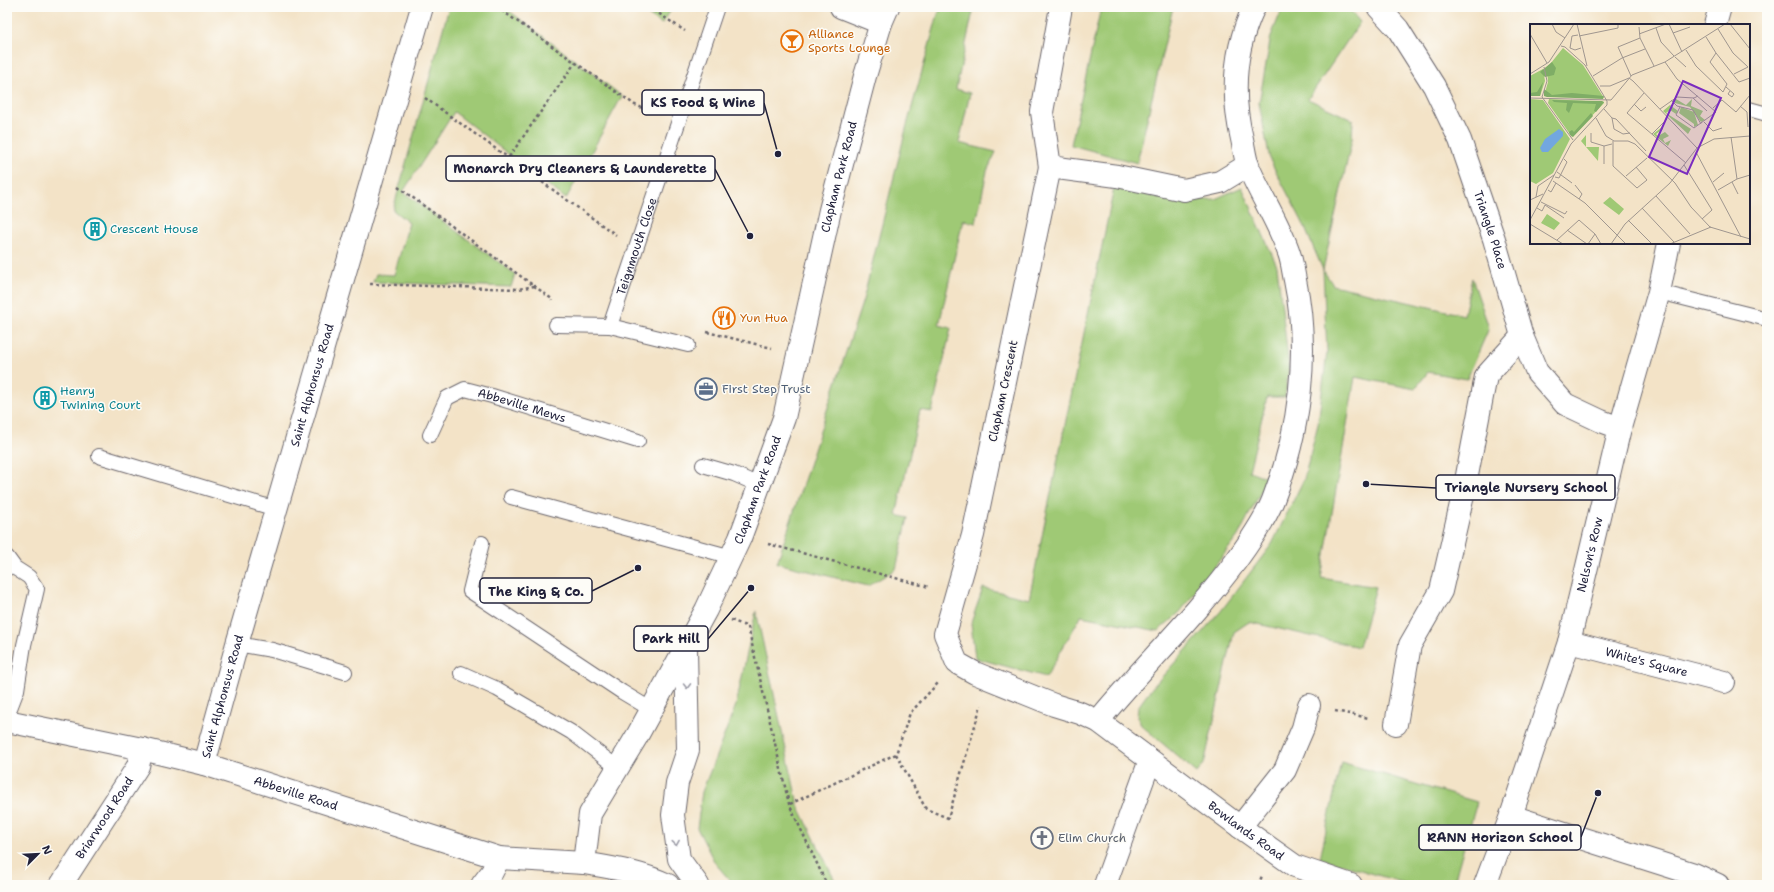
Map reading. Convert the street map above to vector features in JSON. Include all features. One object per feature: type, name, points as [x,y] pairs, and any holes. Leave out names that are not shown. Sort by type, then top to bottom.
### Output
[{"type":"street","name":"Saint Alphonsus Road","points":[[204,764],[276,508],[422,7]]},
{"type":"street","points":[[841,7],[885,15]]},
{"type":"street","points":[[1061,7],[1042,112],[1050,167],[1117,176],[1184,190],[1220,182],[1248,165]]},
{"type":"street","points":[[1098,721],[1142,669],[1212,593],[1248,544],[1273,501],[1287,455],[1299,404],[1302,355],[1301,307],[1289,253],[1248,165],[1239,129],[1234,97],[1236,62],[1246,25],[1254,7]]},
{"type":"street","name":"Triangle Place","points":[[1378,7],[1398,29],[1430,79],[1460,140],[1494,239],[1522,336],[1537,372],[1565,404],[1620,428]]},
{"type":"street","points":[[1715,24],[1720,7]]},
{"type":"street","name":"Clapham Park Road","points":[[584,863],[590,814],[652,710],[706,610],[736,548],[784,418],[830,210],[885,15]]},
{"type":"street","name":"Clapham Crescent","points":[[957,663],[945,634],[973,535],[1050,167]]},
{"type":"street","name":"Nelson's Row","points":[[1511,816],[1569,642],[1620,428],[1659,292],[1669,244]]},
{"type":"street","points":[[1396,724],[1410,645],[1441,591],[1464,491],[1486,376],[1522,336]]},
{"type":"street","name":"White's Square","points":[[1569,642],[1724,682]]},
{"type":"street","points":[[686,647],[688,750],[677,783],[673,816],[679,859],[698,885]]},
{"type":"street","points":[[957,663],[975,673],[1098,721],[1150,760],[1105,885]]},
{"type":"street","points":[[1240,827],[1285,770],[1303,728],[1309,705]]},
{"type":"street","name":"Abbeville Road","points":[[7,721],[142,749],[204,764],[499,858],[584,863]]},
{"type":"street","name":"Briarwood Road","points":[[61,885],[138,766],[142,749]]},
{"type":"street","name":"Bowlands Road","points":[[1150,760],[1295,866],[1351,885]]},
{"type":"street","points":[[1485,885],[1511,816],[1694,874],[1718,885]]},
{"type":"street","points":[[482,885],[492,872],[499,858]]},
{"type":"street","points":[[584,863],[625,869],[668,885]]},
{"type":"lane","name":"Teignmouth Close","points":[[610,326],[717,7]]},
{"type":"lane","points":[[1750,109],[1767,114]]},
{"type":"lane","points":[[1659,292],[1767,319]]},
{"type":"lane","points":[[556,325],[610,326],[688,345]]},
{"type":"lane","name":"Abbeville Mews","points":[[430,436],[447,398],[465,389],[638,441]]},
{"type":"lane","points":[[99,456],[276,508]]},
{"type":"lane","points":[[703,465],[734,474],[759,485]]},
{"type":"lane","points":[[511,497],[602,520],[736,548]]},
{"type":"lane","points":[[482,543],[470,591],[615,688],[652,710]]},
{"type":"lane","points":[[7,557],[15,568],[29,576],[37,589],[24,645],[17,690],[7,716]]},
{"type":"lane","points":[[237,644],[272,650],[344,672]]},
{"type":"lane","points":[[461,674],[497,689],[571,732],[618,768]]},
{"type":"path","points":[[497,7],[635,105],[650,111],[680,117]]},
{"type":"path","points":[[649,7],[704,44]]},
{"type":"path","points":[[508,157],[575,63]]},
{"type":"path","points":[[424,98],[508,157],[635,250]]},
{"type":"path","points":[[395,185],[552,299],[556,325]]},
{"type":"path","points":[[367,284],[518,289],[535,286]]},
{"type":"path","points":[[688,345],[699,330],[798,354]]},
{"type":"path","points":[[736,548],[789,548],[957,594]]},
{"type":"path","points":[[706,610],[748,627],[789,804],[827,885]]},
{"type":"path","points":[[789,804],[896,754],[910,713],[957,663]]},
{"type":"path","points":[[896,754],[926,809],[948,818],[990,678]]},
{"type":"path","points":[[1309,705],[1396,724]]},
{"type":"green space","points":[[449,7],[504,7],[622,96],[566,199],[454,112],[403,192],[515,274],[511,287],[373,282],[376,274],[394,275],[409,223],[393,210]]},
{"type":"green space","points":[[635,7],[673,7],[662,24]]},
{"type":"green space","points":[[942,7],[974,7],[956,89],[970,93],[959,143],[996,152],[987,171],[976,223],[963,220],[939,325],[951,328],[932,412],[920,410],[896,515],[908,518],[896,569],[868,586],[777,563],[863,300],[907,125],[938,14]]},
{"type":"green space","points":[[1101,7],[1173,7],[1137,163],[1071,145]]},
{"type":"green space","points":[[1283,7],[1347,7],[1360,22],[1308,99],[1353,120],[1352,139],[1323,270],[1302,221],[1270,160],[1259,103],[1271,36]]},
{"type":"green space","points":[[1242,187],[1277,266],[1289,367],[1285,397],[1267,397],[1249,471],[1268,478],[1238,536],[1180,612],[1158,631],[1081,616],[1046,677],[975,658],[971,623],[983,588],[1029,599],[1114,188],[1178,201],[1215,199]]},
{"type":"green space","points":[[1323,270],[1333,285],[1464,315],[1472,278],[1489,328],[1467,379],[1428,372],[1415,389],[1355,377],[1321,578],[1376,587],[1359,647],[1249,622],[1234,632],[1204,764],[1197,773],[1141,725],[1137,717],[1138,707],[1151,689],[1221,611],[1272,544],[1304,479],[1318,424],[1327,352]]},
{"type":"green space","points":[[756,611],[798,805],[837,885],[734,885],[715,863],[697,828],[702,792],[736,705]]},
{"type":"green space","points":[[1341,762],[1477,802],[1453,885],[1411,885],[1320,858]]},
{"type":"place","name":"Alliance Sports Lounge","points":[[792,41]]},
{"type":"place","name":"KS Food & Wine","points":[[778,154]]},
{"type":"place","name":"Crescent House","points":[[95,229]]},
{"type":"place","name":"Monarch Dry Cleaners & Launderette","points":[[750,236]]},
{"type":"place","name":"Yun Hua","points":[[724,318]]},
{"type":"place","name":"First Step Trust","points":[[706,389]]},
{"type":"place","name":"Henry Twining Court","points":[[45,398]]},
{"type":"place","name":"Triangle Nursery School","points":[[1366,484]]},
{"type":"place","name":"The King & Co.","points":[[638,568]]},
{"type":"place","name":"Park Hill","points":[[751,588]]},
{"type":"place","name":"RANN Horizon School","points":[[1598,793]]},
{"type":"place","name":"Elim Church","points":[[1042,838]]}]
